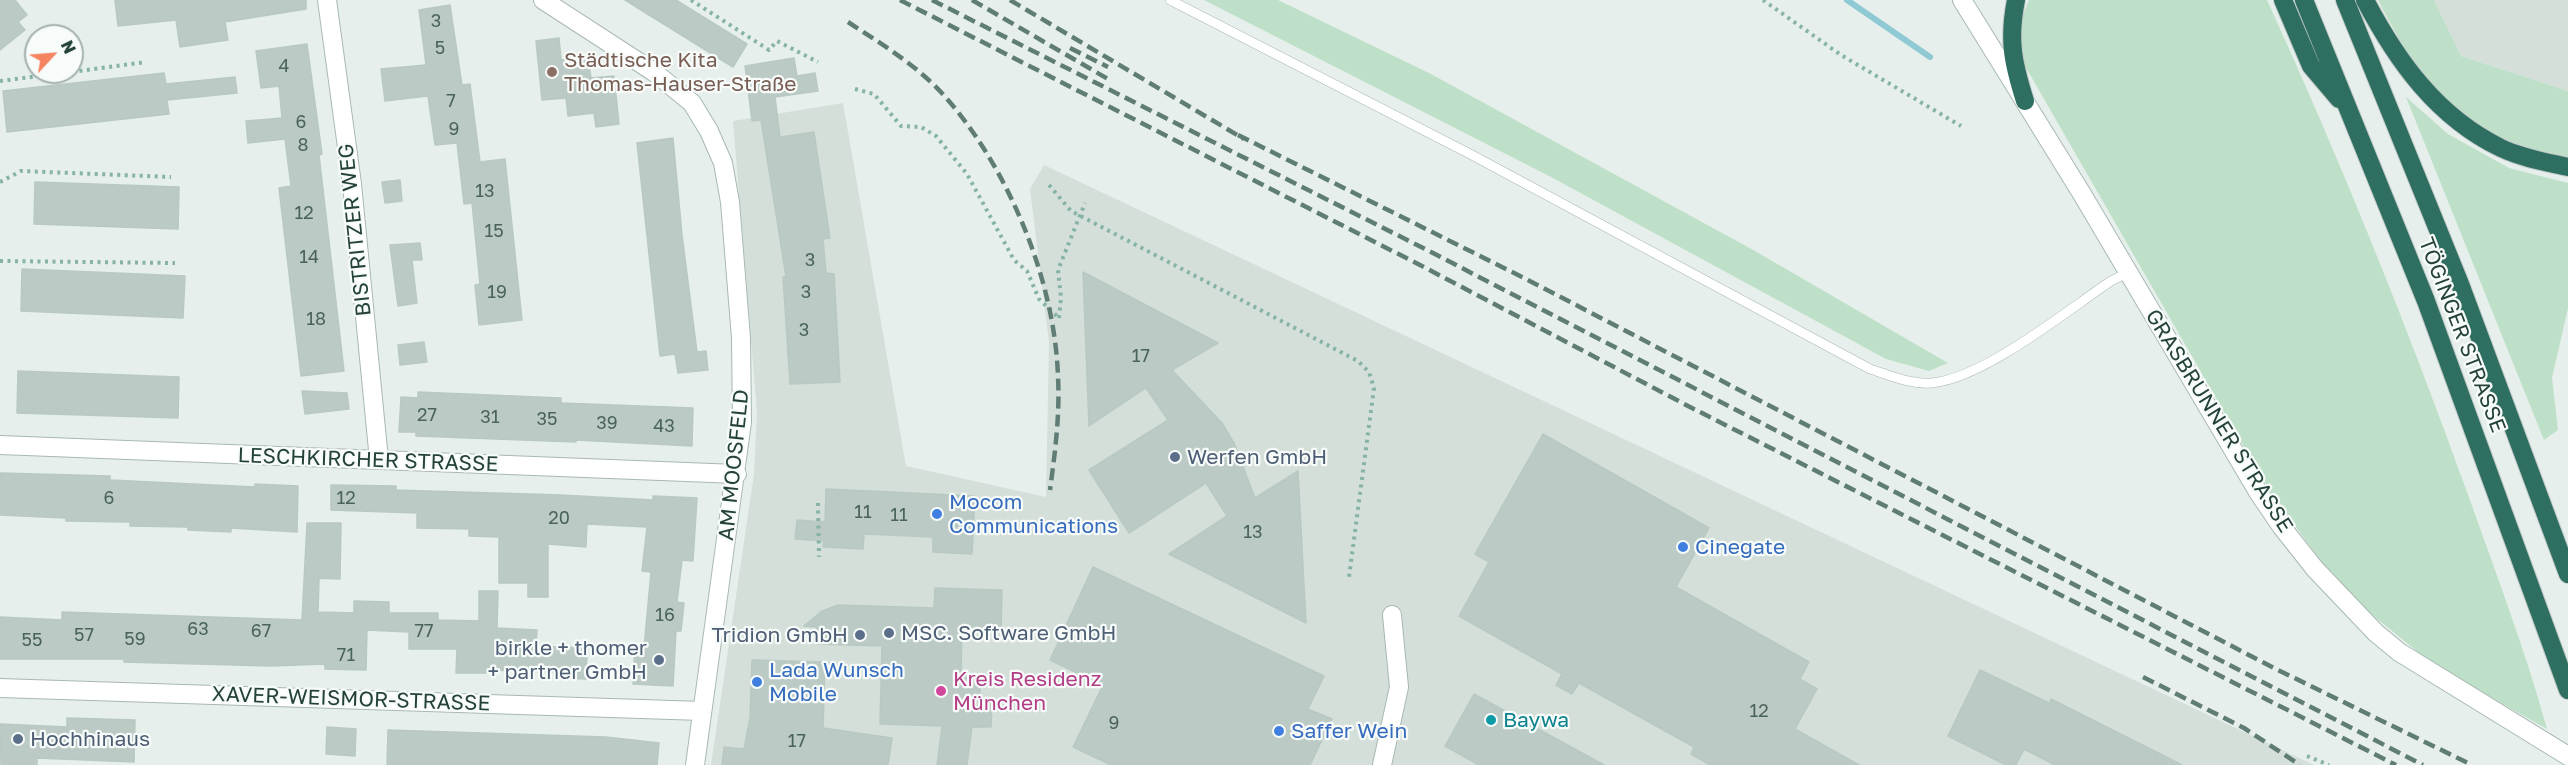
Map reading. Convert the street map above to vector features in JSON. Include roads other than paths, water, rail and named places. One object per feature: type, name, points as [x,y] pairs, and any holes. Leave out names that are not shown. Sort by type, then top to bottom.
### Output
[{"type":"highway","points":[[2016,0],[2010,38],[2012,61],[2025,101]]},
{"type":"highway","points":[[2283,0],[2311,66],[2353,116]]},
{"type":"highway","name":"TÖGINGER STRASSE","points":[[2304,0],[2427,301],[2568,690]]},
{"type":"highway","name":"TÖGINGER STRASSE","points":[[2345,0],[2460,284],[2568,574]]},
{"type":"highway","points":[[2365,0],[2389,44],[2426,92],[2445,109],[2502,148],[2534,160],[2568,167]]},
{"type":"street","name":"BISTRITZER WEG","points":[[327,0],[352,184],[379,460]]},
{"type":"street","name":"AM MOOSFELD","points":[[543,0],[654,72],[692,103],[723,163],[731,214],[743,393],[737,474],[695,765]]},
{"type":"street","name":"GRASBRUNNER STRASSE","points":[[1962,0],[2280,526],[2354,612],[2399,652],[2568,756]]},
{"type":"street","name":"LESCHKIRCHER STRASSE","points":[[0,445],[737,474]]},
{"type":"street","points":[[1382,765],[1399,687],[1392,615]]},
{"type":"street","name":"XAVER-WEISMOR-STRASSE","points":[[0,688],[702,711]]},
{"type":"lane","points":[[1170,0],[1482,161],[1870,369],[1912,382],[1931,383],[1970,374],[2111,281],[2127,273]]},
{"type":"waterway","points":[[1847,0],[1930,57]]},
{"type":"railway","points":[[900,0],[1420,265],[1690,407],[2396,765]]},
{"type":"railway","points":[[932,0],[1427,250],[2423,765]]},
{"type":"railway","points":[[972,0],[1108,79]]},
{"type":"railway","points":[[1010,0],[1244,139]]},
{"type":"railway","points":[[848,22],[913,67],[948,100],[991,160],[1025,230],[1038,267],[1055,341],[1058,405],[1050,490]]},
{"type":"railway","points":[[1070,48],[1108,67]]},
{"type":"railway","points":[[1238,135],[1524,278],[2274,668],[2472,765]]},
{"type":"railway","points":[[2143,677],[2244,728],[2300,765]]},
{"type":"place","name":"Städtische Kita Thomas-Hauser-Straße","points":[[552,72]]},
{"type":"place","name":"Werfen GmbH","points":[[1175,457]]},
{"type":"place","name":"Mocom Communications","points":[[937,514]]},
{"type":"place","name":"Cinegate","points":[[1683,547]]},
{"type":"place","name":"MSC. Software GmbH","points":[[889,633]]},
{"type":"place","name":"Tridion GmbH","points":[[860,635]]},
{"type":"place","name":"birkle + thomer + partner GmbH","points":[[659,660]]},
{"type":"place","name":"Lada Wunsch Mobile","points":[[757,682]]},
{"type":"place","name":"Kreis Residenz München","points":[[941,691]]},
{"type":"place","name":"Baywa","points":[[1491,720]]},
{"type":"place","name":"Saffer Wein","points":[[1279,731]]},
{"type":"place","name":"Hochhinaus","points":[[18,739]]}]
